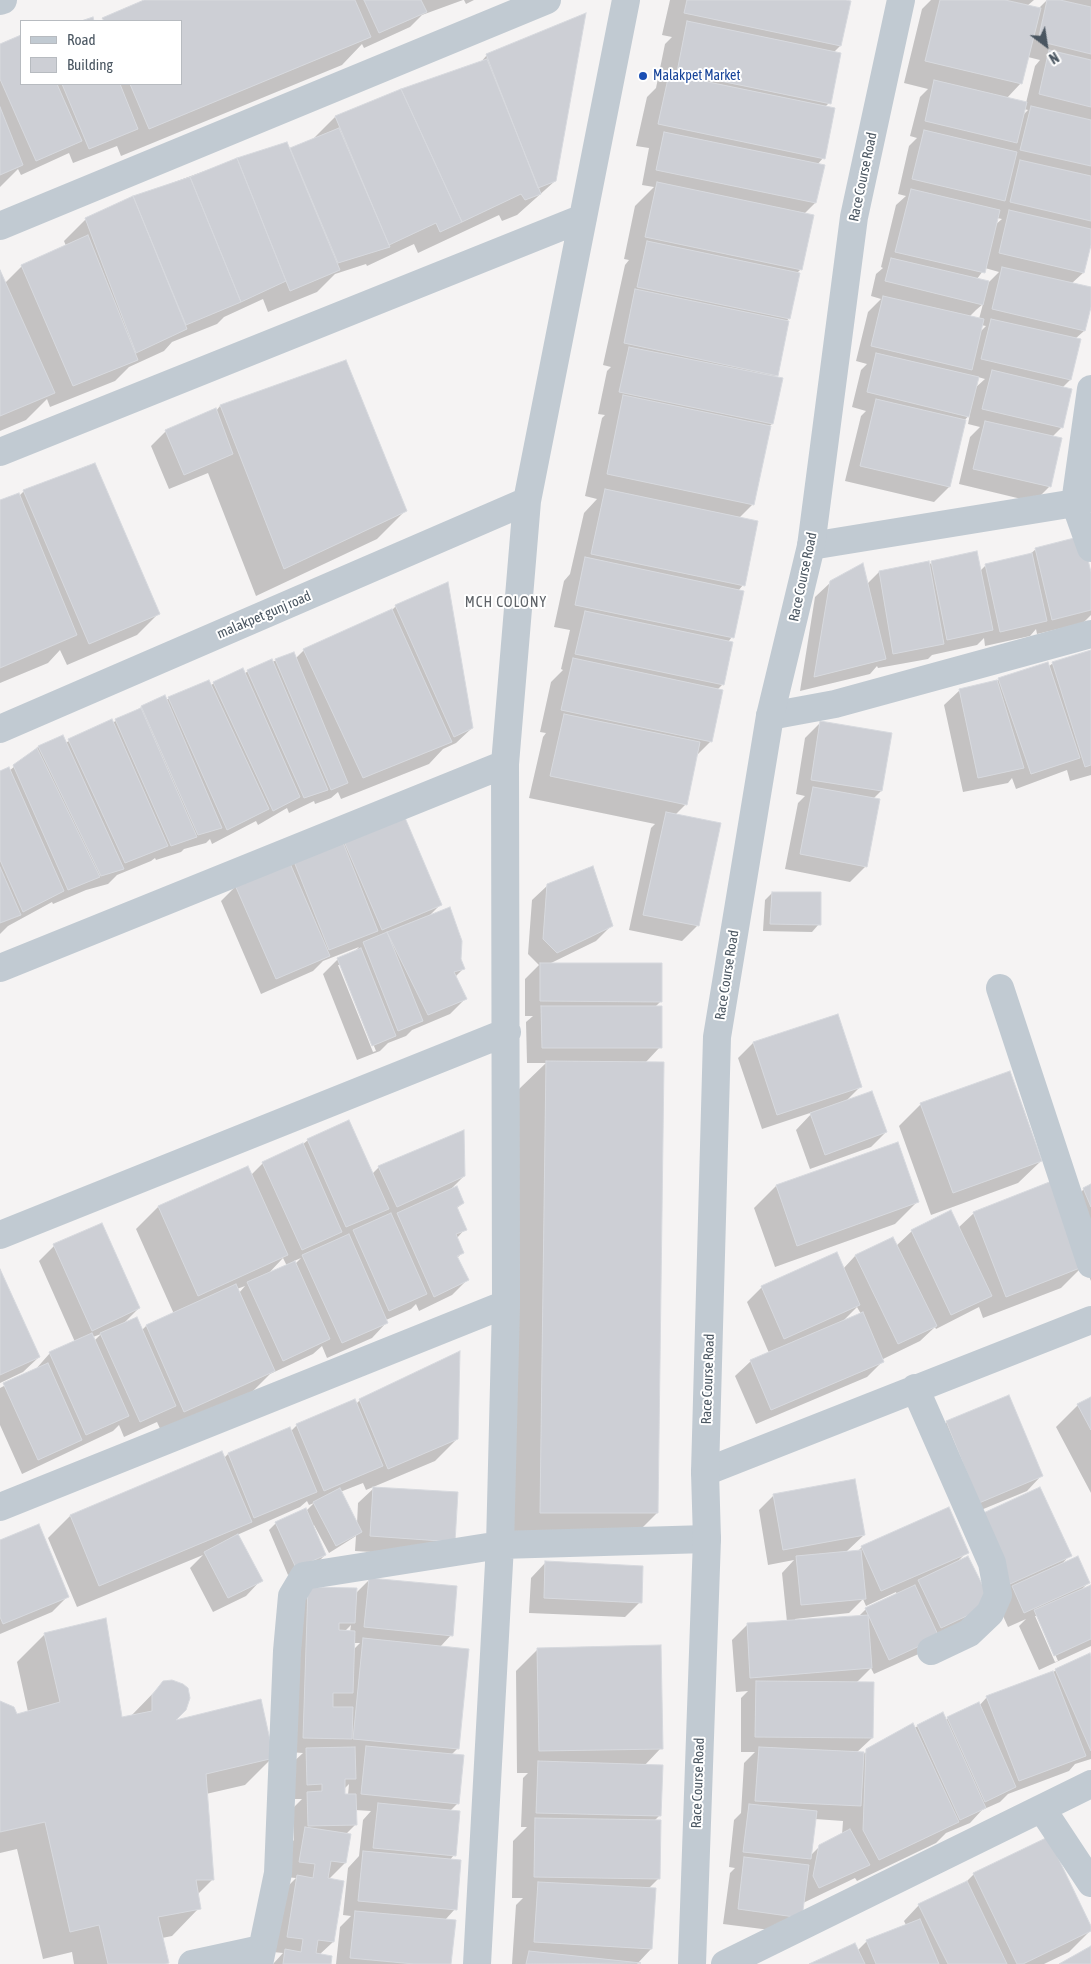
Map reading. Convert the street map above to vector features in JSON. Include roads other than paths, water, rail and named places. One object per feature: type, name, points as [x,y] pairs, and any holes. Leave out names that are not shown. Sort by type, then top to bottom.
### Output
[{"type":"street","points":[[0,226],[547,0]]},
{"type":"street","points":[[477,1964],[500,1545],[506,1304],[506,764],[527,501],[626,0]]},
{"type":"street","name":"Race Course Road","points":[[692,1964],[707,1539],[705,1472],[717,1037],[770,716],[811,546],[854,217],[901,0]]},
{"type":"street","points":[[0,452],[583,218]]},
{"type":"street","points":[[1091,388],[1083,501],[1091,548]]},
{"type":"street","name":"malakpet gunj road","points":[[0,729],[527,501]]},
{"type":"street","points":[[811,546],[1083,501]]},
{"type":"street","points":[[770,716],[835,704],[1091,634]]},
{"type":"street","points":[[0,968],[506,764]]},
{"type":"street","points":[[1000,988],[1091,1264]]},
{"type":"street","points":[[0,1235],[507,1032]]},
{"type":"street","points":[[0,1507],[506,1304]]},
{"type":"street","points":[[705,1472],[1091,1320]]},
{"type":"street","points":[[915,1388],[992,1563],[998,1595],[990,1613],[969,1633],[931,1652]]},
{"type":"street","points":[[192,1964],[260,1956],[278,1873],[287,1651],[292,1596],[304,1576],[500,1545],[707,1539]]},
{"type":"street","points":[[725,1964],[1091,1784]]},
{"type":"street","points":[[1042,1809],[1091,1883]]},
{"type":"place","name":"Malakpet Market","points":[[643,76]]},
{"type":"district","name":"MCH COLONY","points":[[506,602]]}]
